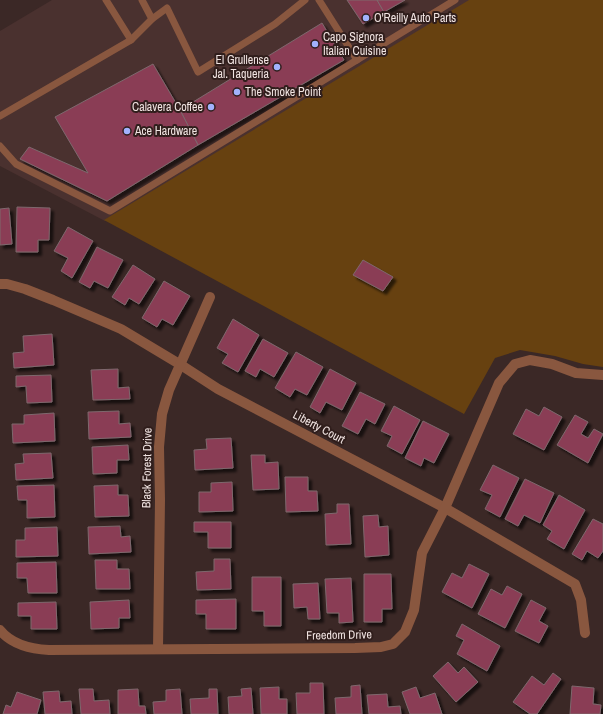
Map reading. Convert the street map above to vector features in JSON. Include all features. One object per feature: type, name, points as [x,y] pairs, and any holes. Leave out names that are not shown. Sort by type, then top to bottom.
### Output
[{"type":"street","name":"Liberty Court","points":[[0,284],[7,284],[25,289],[121,329],[181,365],[218,390],[445,508],[575,584],[581,600],[585,633]]},
{"type":"street","name":"Black Forest Drive","points":[[158,649],[160,500],[158,447],[162,414],[169,390],[210,297]]},
{"type":"street","name":"Freedom Drive","points":[[2,633],[8,639],[23,646],[49,650],[355,648],[381,647],[393,644],[405,632],[414,610],[422,553],[445,508],[499,383],[515,364],[530,360],[552,364],[576,373],[603,376]]},
{"type":"lane","points":[[106,0],[131,40]]},
{"type":"lane","points":[[142,0],[152,19]]},
{"type":"lane","points":[[0,116],[131,40],[152,19],[167,8],[198,72],[275,24],[305,0]]},
{"type":"lane","points":[[319,0],[357,60]]},
{"type":"lane","points":[[0,146],[16,164],[110,211],[455,0]]},
{"type":"shaded area","points":[[52,0],[472,0],[105,221],[0,166],[0,31]]},
{"type":"shaded area","points":[[469,0],[603,0],[603,367],[520,350],[495,358],[464,414],[104,220]]},
{"type":"building","name":"O'Reilly Auto Parts","points":[[347,0],[377,0],[384,12],[363,24]]},
{"type":"building","points":[[377,0],[405,0],[384,12]]},
{"type":"building","points":[[322,23],[344,60],[198,145],[180,110]]},
{"type":"building","name":"Ace Hardware","points":[[153,64],[180,110],[198,145],[107,201],[20,159],[29,147],[88,173],[55,117]]},
{"type":"building","points":[[17,207],[50,208],[49,240],[38,240],[38,252],[16,252]]},
{"type":"building","points":[[9,208],[12,244],[0,245],[0,209]]},
{"type":"building","points":[[68,227],[93,241],[72,278],[61,271],[68,258],[54,251]]},
{"type":"building","points":[[97,247],[123,260],[108,288],[94,281],[90,288],[79,282]]},
{"type":"building","points":[[363,260],[393,277],[383,291],[353,275]]},
{"type":"building","points":[[133,265],[155,279],[139,304],[129,298],[125,305],[112,297]]},
{"type":"building","points":[[164,281],[190,296],[173,325],[162,319],[157,327],[142,318]]},
{"type":"building","points":[[233,319],[259,335],[238,372],[222,363],[228,354],[217,348]]},
{"type":"building","points":[[52,334],[54,365],[14,368],[13,353],[24,352],[23,336]]},
{"type":"building","points":[[263,339],[288,353],[274,377],[260,369],[256,377],[245,371]]},
{"type":"building","points":[[296,352],[323,367],[307,395],[295,389],[290,397],[275,388]]},
{"type":"building","points":[[118,369],[118,388],[129,387],[130,399],[93,400],[91,370]]},
{"type":"building","points":[[330,369],[356,383],[342,410],[326,402],[320,413],[310,407]]},
{"type":"building","points":[[51,375],[52,402],[27,403],[26,386],[16,387],[16,376]]},
{"type":"building","points":[[360,392],[385,404],[375,424],[366,419],[358,434],[342,426]]},
{"type":"building","points":[[394,406],[420,420],[402,454],[387,446],[392,436],[381,431]]},
{"type":"building","points":[[544,407],[562,417],[544,450],[513,434],[526,409],[539,416]]},
{"type":"building","points":[[119,411],[119,424],[130,423],[131,437],[89,439],[88,412]]},
{"type":"building","points":[[54,413],[55,441],[13,443],[12,424],[24,424],[24,415]]},
{"type":"building","points":[[575,415],[588,422],[581,434],[588,438],[594,429],[603,434],[588,463],[557,445]]},
{"type":"building","points":[[423,421],[449,434],[434,463],[424,458],[421,466],[405,458]]},
{"type":"building","points":[[231,438],[233,468],[195,470],[194,450],[207,449],[206,439]]},
{"type":"building","points":[[128,445],[129,460],[117,460],[117,473],[93,474],[92,447]]},
{"type":"building","points":[[51,453],[53,478],[16,480],[15,464],[24,463],[23,454]]},
{"type":"building","points":[[251,455],[265,455],[265,463],[278,462],[279,489],[253,490]]},
{"type":"building","points":[[493,465],[519,478],[500,517],[485,509],[492,495],[480,490]]},
{"type":"building","points":[[285,477],[308,477],[308,491],[317,491],[318,511],[286,512]]},
{"type":"building","points":[[525,479],[554,493],[540,523],[524,515],[518,526],[505,519]]},
{"type":"building","points":[[232,482],[233,511],[199,512],[199,492],[211,492],[211,483]]},
{"type":"building","points":[[54,485],[55,517],[27,518],[27,500],[18,500],[17,486]]},
{"type":"building","points":[[118,485],[118,495],[128,495],[129,516],[95,517],[94,486]]},
{"type":"building","points":[[559,495],[585,510],[564,549],[547,539],[552,531],[543,525]]},
{"type":"building","points":[[337,504],[349,504],[351,544],[326,545],[325,514],[337,513]]},
{"type":"building","points":[[378,515],[379,527],[388,526],[389,555],[365,557],[363,516]]},
{"type":"building","points":[[593,519],[603,524],[603,551],[598,558],[587,551],[582,560],[572,554]]},
{"type":"building","points":[[194,522],[231,522],[231,548],[208,548],[208,532],[194,532]]},
{"type":"building","points":[[120,526],[121,537],[130,536],[131,552],[89,554],[88,527]]},
{"type":"building","points":[[57,527],[58,556],[16,557],[16,540],[25,540],[25,528]]},
{"type":"building","points":[[214,559],[230,559],[231,589],[197,590],[196,572],[214,571]]},
{"type":"building","points":[[95,560],[117,560],[117,569],[129,569],[130,589],[96,589]]},
{"type":"building","points":[[56,562],[57,593],[28,593],[27,578],[17,578],[17,563]]},
{"type":"building","points":[[469,564],[489,574],[472,608],[442,592],[452,573],[462,578]]},
{"type":"building","points":[[364,574],[391,574],[392,609],[382,609],[382,622],[364,622]]},
{"type":"building","points":[[252,577],[281,577],[281,626],[264,626],[264,611],[252,611]]},
{"type":"building","points":[[351,578],[353,622],[339,623],[339,613],[327,613],[325,579]]},
{"type":"building","points":[[318,583],[320,619],[308,619],[307,607],[294,608],[293,584]]},
{"type":"building","points":[[507,586],[522,594],[505,628],[478,614],[491,589],[502,595]]},
{"type":"building","points":[[236,599],[236,629],[206,629],[206,614],[196,614],[196,600]]},
{"type":"building","points":[[129,600],[130,618],[119,618],[119,628],[91,629],[90,602]]},
{"type":"building","points":[[531,600],[546,608],[539,621],[548,626],[539,643],[515,631]]},
{"type":"building","points":[[56,602],[57,629],[31,629],[31,616],[18,616],[18,603]]},
{"type":"building","points":[[462,624],[500,646],[487,671],[457,654],[464,640],[456,636]]},
{"type":"building","points":[[448,662],[458,673],[464,667],[478,682],[456,702],[433,676]]},
{"type":"building","points":[[553,673],[561,679],[537,714],[530,714],[513,702],[532,676],[544,685]]},
{"type":"building","points":[[310,683],[323,683],[324,714],[297,714],[296,693],[310,693]]},
{"type":"building","points":[[360,685],[362,714],[336,714],[335,698],[351,697],[351,686]]},
{"type":"building","points":[[572,686],[594,688],[593,704],[601,705],[600,714],[570,714]]},
{"type":"building","points":[[279,687],[279,699],[287,699],[287,714],[261,714],[260,688]]},
{"type":"building","points":[[416,687],[420,698],[435,693],[442,714],[410,714],[402,692]]},
{"type":"building","points":[[251,688],[253,714],[229,714],[228,697],[242,696],[241,689]]},
{"type":"building","points":[[79,689],[93,689],[94,701],[109,700],[110,714],[81,714]]},
{"type":"building","points":[[138,689],[139,706],[145,706],[146,714],[118,714],[118,690]]},
{"type":"building","points":[[180,689],[182,714],[154,714],[153,702],[166,701],[166,690]]},
{"type":"building","points":[[209,689],[217,689],[218,714],[191,714],[190,699],[209,698]]},
{"type":"building","points":[[59,691],[60,702],[71,701],[72,714],[45,714],[43,692]]},
{"type":"building","points":[[17,692],[41,700],[37,714],[3,714],[6,705],[11,707]]},
{"type":"building","points":[[387,694],[388,707],[400,706],[401,714],[369,714],[367,695]]},
{"type":"place","name":"O'Reilly Auto Parts","points":[[366,18]]},
{"type":"place","name":"Capo Signora Italian Cuisine","points":[[315,44]]},
{"type":"place","name":"El Grullense Jal. Taqueria","points":[[277,67]]},
{"type":"place","name":"The Smoke Point","points":[[237,92]]},
{"type":"place","name":"Calavera Coffee","points":[[211,107]]},
{"type":"place","name":"Ace Hardware","points":[[127,131]]}]
